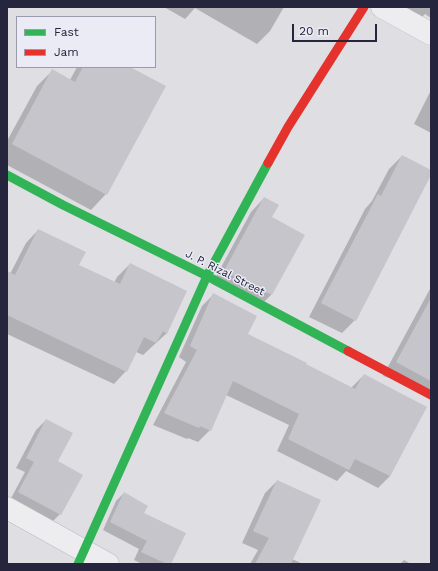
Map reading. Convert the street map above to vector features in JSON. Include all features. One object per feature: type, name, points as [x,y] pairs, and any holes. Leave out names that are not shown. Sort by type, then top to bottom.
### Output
[{"type":"street","points":[[81,558],[207,276],[288,127],[364,7]]},
{"type":"street","points":[[382,7],[431,34]]},
{"type":"street","name":"J. P. Rizal Street","points":[[7,175],[63,205],[207,276],[431,395]]},
{"type":"street","points":[[7,508],[81,558],[108,564]]},
{"type":"building","points":[[82,68],[132,68],[166,86],[107,195],[12,144],[52,69],[75,82]]},
{"type":"building","points":[[402,155],[431,170],[431,175],[356,321],[321,303],[378,194],[381,196]]},
{"type":"building","points":[[264,197],[279,205],[272,217],[305,235],[272,295],[224,271]]},
{"type":"building","points":[[38,229],[86,252],[79,265],[120,284],[130,263],[187,291],[167,334],[163,331],[156,343],[144,337],[127,372],[7,315],[7,271],[15,275]]},
{"type":"building","points":[[213,293],[257,316],[248,334],[355,389],[364,374],[427,407],[390,476],[355,459],[349,470],[288,439],[299,414],[233,381],[211,431],[200,426],[199,428],[164,413],[197,350],[190,346]]},
{"type":"building","points":[[431,298],[431,381],[396,362]]},
{"type":"building","points":[[46,419],[73,433],[58,461],[83,475],[61,515],[18,492],[34,462],[26,458]]},
{"type":"building","points":[[277,480],[321,500],[291,564],[255,564],[269,538],[253,531]]},
{"type":"building","points":[[124,492],[148,506],[144,513],[186,533],[171,564],[167,564],[141,552],[147,541],[110,522]]},
{"type":"traffic: fast","points":[[78,564],[207,276],[268,163]]},
{"type":"traffic: fast","points":[[7,175],[63,205],[207,276],[348,351]]},
{"type":"traffic: jam","points":[[268,163],[288,127],[364,7]]},
{"type":"traffic: jam","points":[[348,351],[431,395]]}]
